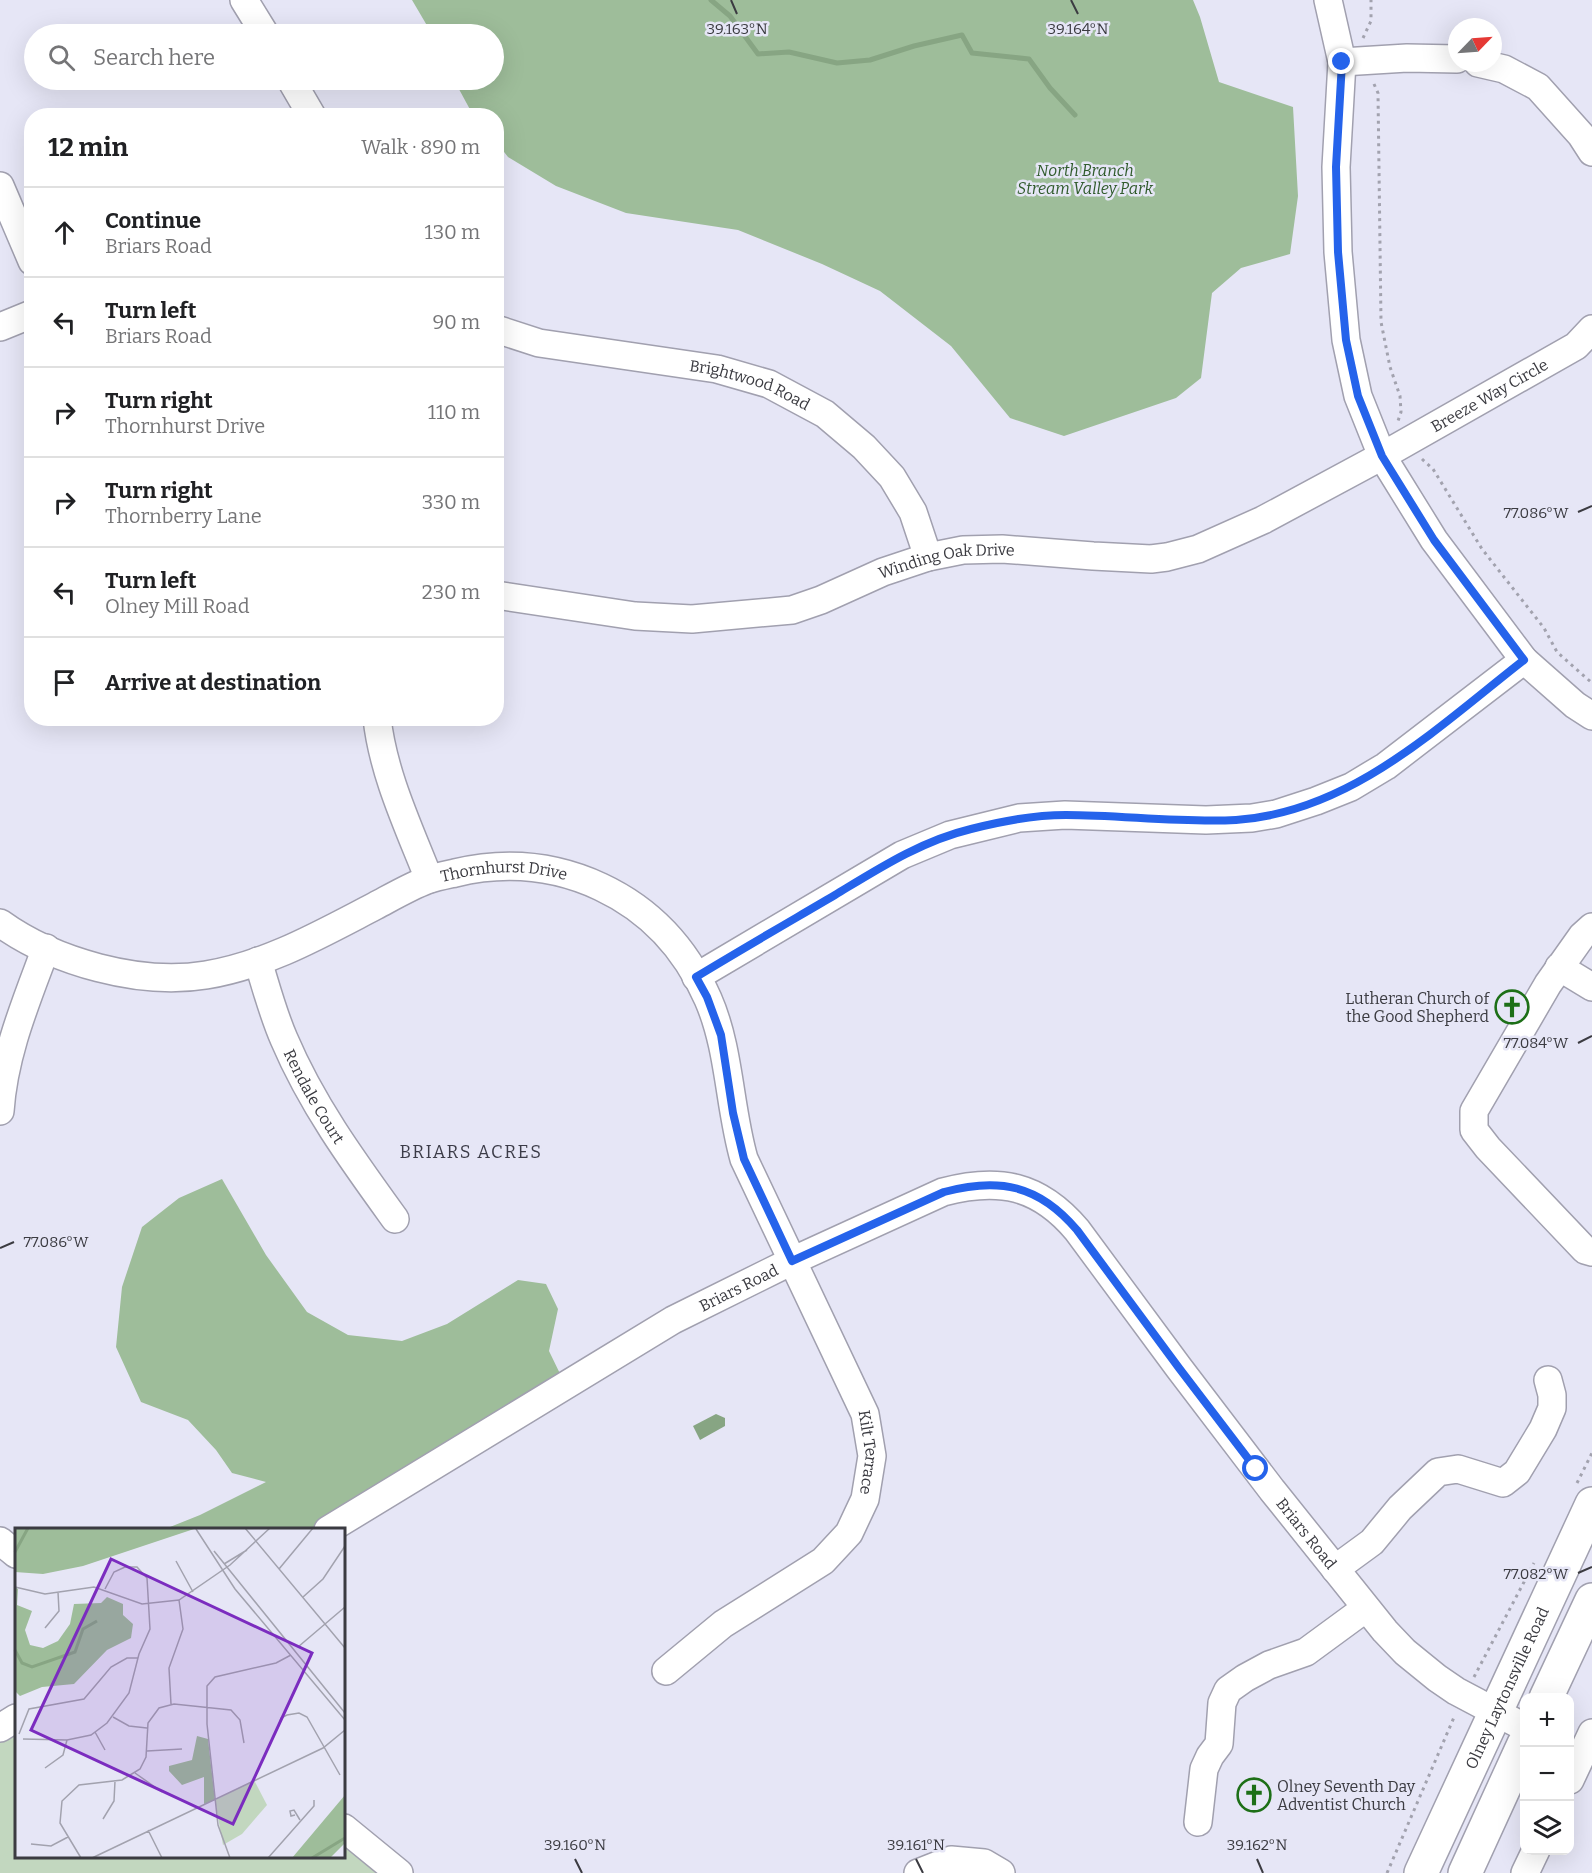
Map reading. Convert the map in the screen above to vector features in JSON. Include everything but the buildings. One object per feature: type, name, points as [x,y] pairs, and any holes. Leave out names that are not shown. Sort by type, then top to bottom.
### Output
[{"type":"main road","name":"Olney Laytonsville Road","points":[[1421,1873],[1495,1712],[1582,1497]]},
{"type":"main road","points":[[1548,1693],[1592,1600]]},
{"type":"main road","points":[[1465,1873],[1523,1747]]},
{"type":"street","points":[[244,0],[259,24]]},
{"type":"street","points":[[1328,0],[1353,61],[1336,177],[1338,252],[1346,340],[1358,396],[1382,456],[1434,540],[1524,660],[1575,705],[1592,716]]},
{"type":"street","points":[[1353,61],[1448,58]]},
{"type":"street","points":[[1502,69],[1538,87],[1581,135],[1592,152]]},
{"type":"street","points":[[297,90],[307,108]]},
{"type":"street","points":[[0,186],[24,242]]},
{"type":"street","points":[[0,327],[24,317]]},
{"type":"street","name":"Breeze Way Circle","points":[[1382,456],[1576,346],[1592,329]]},
{"type":"street","name":"Brightwood Road","points":[[504,332],[539,343],[717,369],[770,384],[825,414],[864,447],[892,477],[913,512],[928,557]]},
{"type":"street","name":"Winding Oak Drive","points":[[504,596],[635,616],[692,619],[792,610],[821,600],[883,572],[928,557],[963,550],[1002,549],[1151,559],[1167,557],[1198,549],[1263,520],[1382,456]]},
{"type":"street","points":[[696,977],[902,855],[960,832],[1019,818],[1057,815],[1206,820],[1252,818],[1276,814],[1316,801],[1351,787],[1386,766],[1524,660]]},
{"type":"street","points":[[378,726],[397,799],[429,879]]},
{"type":"street","name":"Thornhurst Drive","points":[[0,923],[46,948],[96,968],[144,977],[206,975],[288,951],[429,879],[471,869],[510,865],[547,868],[585,879],[621,896],[651,919],[684,954],[707,997],[721,1035],[733,1113],[744,1159],[792,1261]]},
{"type":"street","points":[[1592,927],[1582,936],[1548,984],[1474,1111],[1474,1130],[1488,1148],[1585,1250],[1592,1252]]},
{"type":"street","points":[[0,1111],[2,1084],[15,1029],[46,948]]},
{"type":"street","name":"Rendale Court","points":[[258,961],[283,1038],[314,1101],[345,1151],[395,1219]]},
{"type":"street","points":[[1559,967],[1592,987]]},
{"type":"street","name":"Briars Road","points":[[331,1528],[673,1320],[792,1261],[944,1192],[988,1184],[1013,1187],[1038,1196],[1062,1212],[1179,1368],[1335,1569],[1405,1652],[1437,1678],[1465,1696],[1520,1725]]},
{"type":"street","name":"Kilt Terrace","points":[[666,1671],[723,1624],[823,1561],[849,1533],[865,1499],[872,1456],[865,1414],[792,1261]]},
{"type":"street","points":[[1335,1569],[1372,1542],[1400,1508],[1438,1472],[1458,1469],[1503,1484],[1517,1472],[1543,1429],[1552,1408],[1552,1395],[1548,1380]]},
{"type":"street","points":[[0,1540],[15,1553]]},
{"type":"street","points":[[1198,1822],[1204,1769],[1209,1756],[1219,1744],[1222,1703],[1228,1690],[1269,1665],[1306,1652],[1366,1608]]},
{"type":"street","points":[[0,1728],[15,1719]]},
{"type":"street","points":[[1574,1770],[1591,1737]]},
{"type":"street","points":[[345,1829],[399,1873]]},
{"type":"street","points":[[1525,1873],[1534,1855]]},
{"type":"street","points":[[918,1873],[951,1860],[984,1863],[1001,1873]]},
{"type":"path","points":[[1371,0],[1371,21],[1353,61],[1375,85],[1378,93],[1381,322],[1390,367],[1400,396],[1401,412],[1396,425],[1416,458],[1424,460],[1433,469],[1482,549],[1544,628],[1557,652],[1592,683]]},
{"type":"path","points":[[1582,1497],[1592,1453]]},
{"type":"path","points":[[1387,1873],[1449,1725],[1535,1562]]},
{"type":"shaded area","points":[[716,1414],[725,1418],[725,1426],[700,1440],[693,1426]]},
{"type":"shaded area","points":[[15,1719],[15,1858],[345,1858],[345,1828],[401,1873],[0,1873],[0,1728]]},
{"type":"green space","name":"North Branch Stream Valley Park","points":[[412,0],[1193,0],[1219,82],[1293,107],[1298,196],[1290,254],[1241,268],[1212,293],[1201,378],[1176,398],[1064,436],[1010,418],[951,346],[880,291],[822,264],[738,230],[626,213],[556,186],[508,157],[504,152],[504,108],[469,108],[459,90],[504,90],[504,24],[426,24]]},
{"type":"green space","points":[[222,1179],[266,1255],[307,1312],[348,1335],[402,1341],[447,1324],[518,1280],[546,1284],[558,1309],[549,1351],[565,1384],[330,1528],[168,1528],[200,1515],[266,1482],[232,1473],[216,1450],[188,1420],[141,1402],[116,1347],[122,1287],[142,1227],[179,1198]]},
{"type":"waterway","points":[[711,0],[730,16],[758,54],[789,52],[837,63],[870,60],[914,46],[962,35],[972,53],[1029,59],[1050,88],[1075,115]]},
{"type":"place","name":"Lutheran Church of the Good Shepherd","points":[[1512,1007]]},
{"type":"place","name":"Olney Seventh Day Adventist Church","points":[[1254,1795]]},
{"type":"district","name":"BRIARS ACRES","points":[[471,1152]]},
{"type":"route","points":[[1256,1469],[1077,1230],[1062,1212],[1038,1196],[1013,1187],[988,1184],[962,1187],[926,1199],[792,1261],[744,1159],[733,1113],[721,1035],[715,1015],[696,977],[888,863],[925,844],[970,829],[1019,818],[1049,815],[1235,820],[1276,814],[1316,801],[1351,787],[1386,766],[1524,660],[1434,540],[1382,456],[1358,396],[1346,340],[1338,252],[1336,167],[1342,62]]}]
